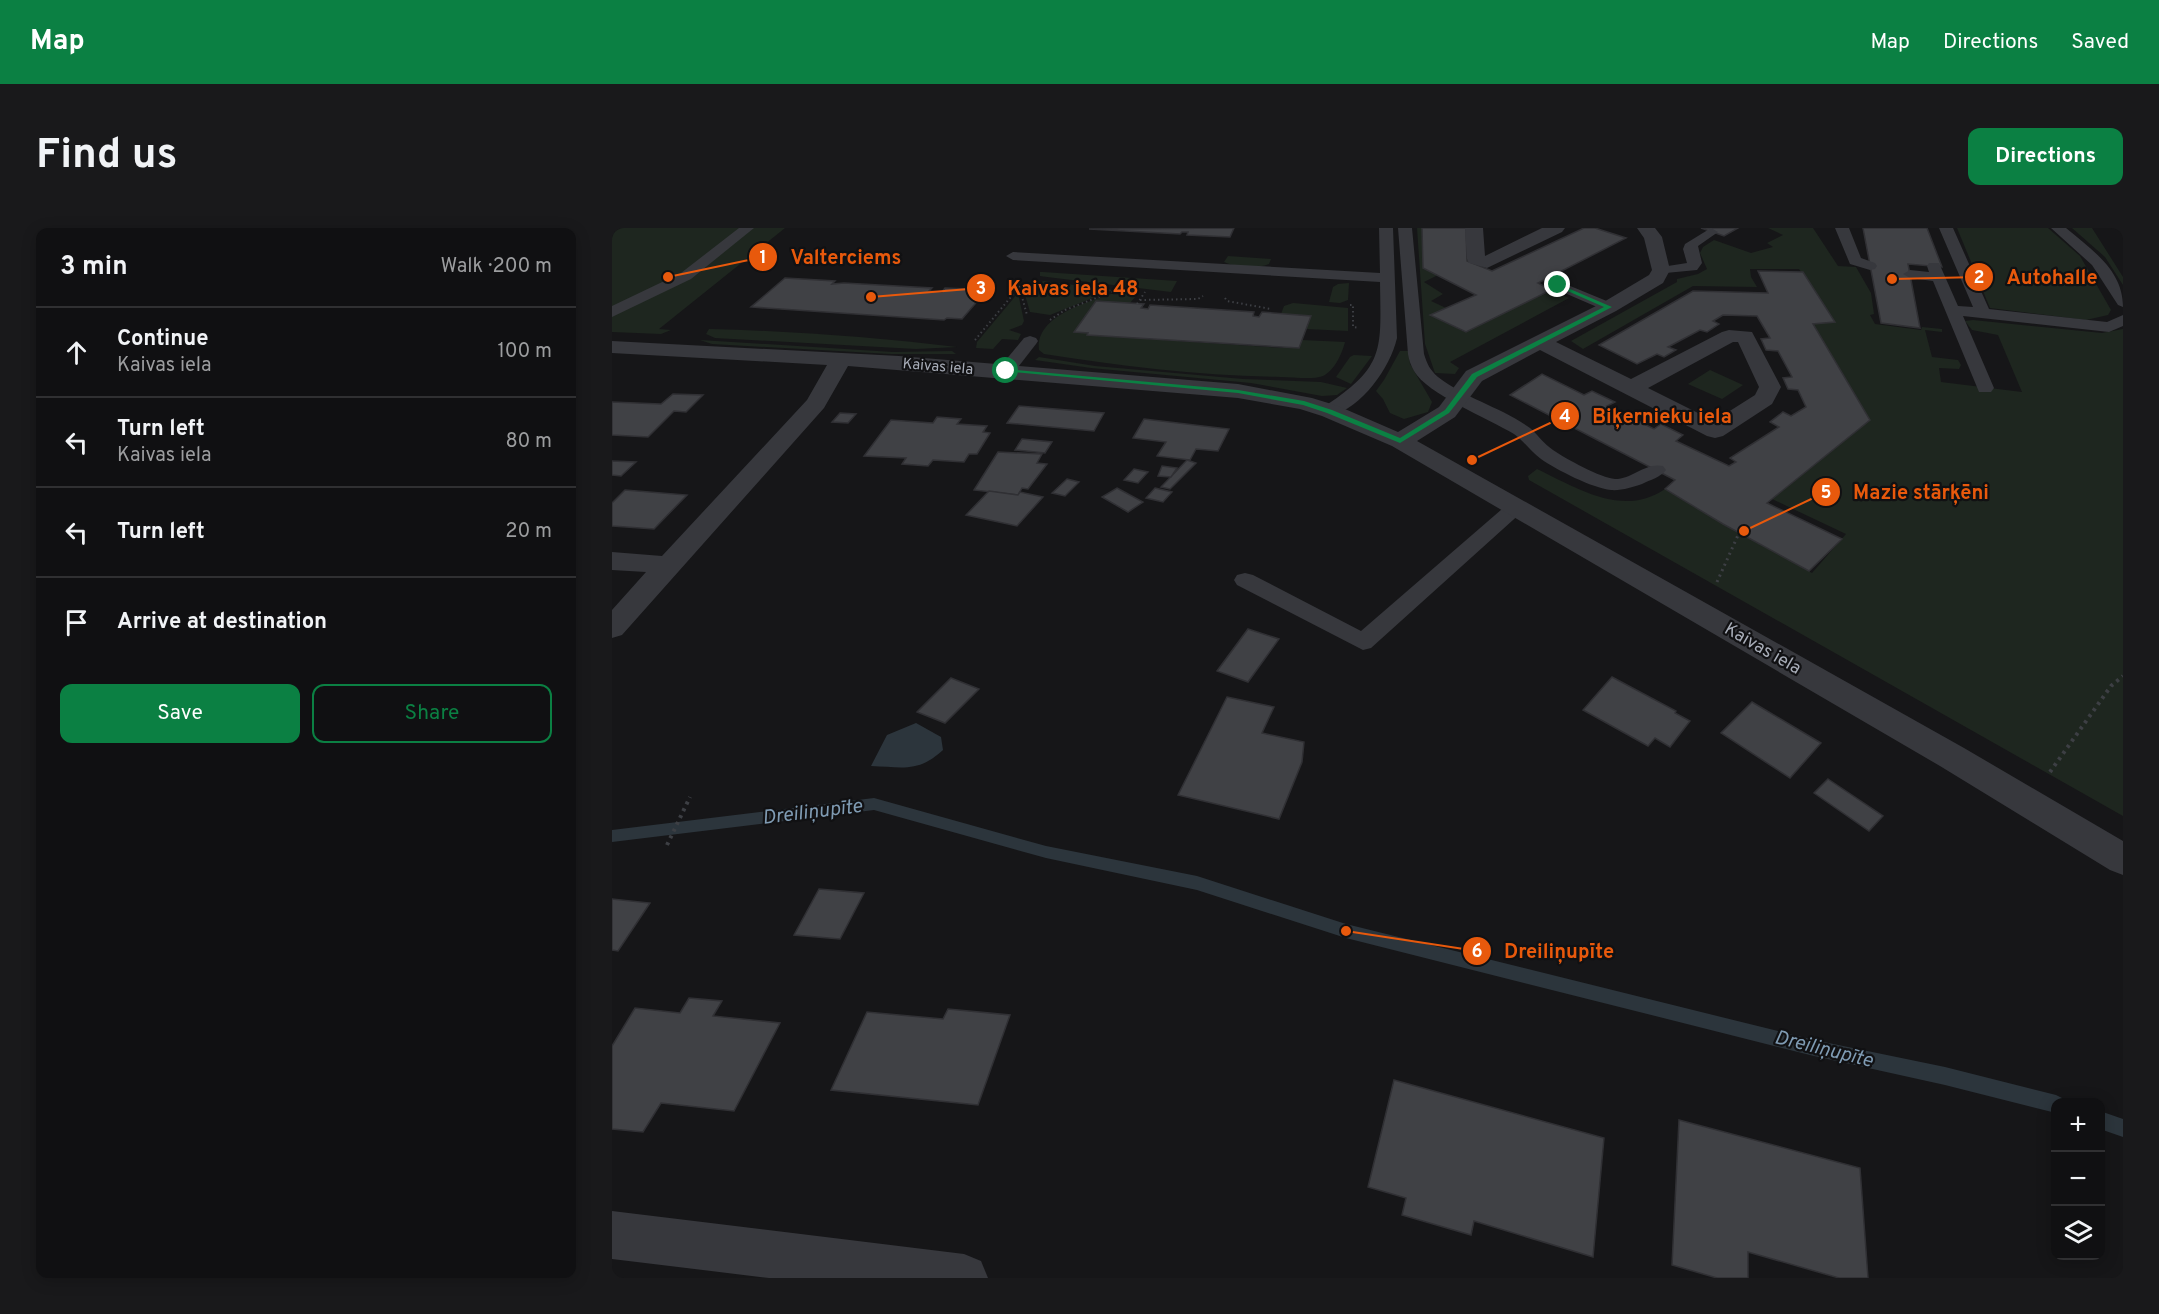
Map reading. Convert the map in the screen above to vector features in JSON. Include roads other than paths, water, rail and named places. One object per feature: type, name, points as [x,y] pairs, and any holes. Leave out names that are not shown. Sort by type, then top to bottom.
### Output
[{"type":"street","points":[[1474,228],[1476,259],[1487,262],[1556,228]]},
{"type":"street","points":[[1400,441],[1447,412],[1456,397],[1474,376],[1609,307],[1656,279],[1660,272],[1653,237],[1646,228]]},
{"type":"street","points":[[1540,342],[1714,431],[1764,399],[1770,387],[1745,336],[1729,336],[1631,388]]},
{"type":"street","name":"Kaivas iela","points":[[612,347],[899,362],[1018,355],[1304,403],[1330,411],[1400,441],[1952,757],[2123,859]]},
{"type":"street","points":[[612,628],[816,403],[841,359]]},
{"type":"street","points":[[816,403],[899,362]]},
{"type":"street","points":[[612,561],[669,565]]},
{"type":"street","points":[[612,1235],[964,1278]]},
{"type":"lane","points":[[612,312],[686,276],[747,228]]},
{"type":"lane","points":[[1330,411],[1367,384],[1387,352],[1389,338],[1386,228]]},
{"type":"lane","points":[[1405,228],[1416,354],[1421,370],[1431,380],[1456,397],[1483,409],[1523,432],[1546,454],[1571,468],[1613,485],[1633,481],[1656,470]]},
{"type":"lane","points":[[1842,228],[1855,261],[1870,266]]},
{"type":"lane","points":[[1946,228],[1983,314]]},
{"type":"lane","points":[[2058,228],[2098,262],[2123,302]]},
{"type":"lane","points":[[1660,272],[1692,267],[1695,263],[1690,249],[1692,244],[1711,232]]},
{"type":"lane","points":[[1013,256],[1387,278]]},
{"type":"lane","points":[[1910,274],[1936,272],[1985,388]]},
{"type":"lane","points":[[1558,285],[1609,307]]},
{"type":"lane","points":[[1953,310],[2109,327],[2123,320]]},
{"type":"lane","points":[[1245,580],[1363,642],[1516,507]]},
{"type":"waterway","name":"Dreiliņupīte","points":[[612,836],[874,804],[1046,852],[1197,883],[1346,931],[1814,1048],[1945,1076],[2051,1103]]},
{"type":"waterway","name":"Dreiliņupīte","points":[[2105,1122],[2123,1128]]},
{"type":"place","name":"Valterciems","points":[[668,277]]},
{"type":"place","name":"Autohalle","points":[[1892,279]]},
{"type":"place","name":"Kaivas iela 48","points":[[871,297]]},
{"type":"place","name":"Biķernieku iela","points":[[1472,460]]},
{"type":"place","name":"Mazie stārķēni","points":[[1744,531]]},
{"type":"place","name":"Dreiliņupīte","points":[[1346,931]]}]
